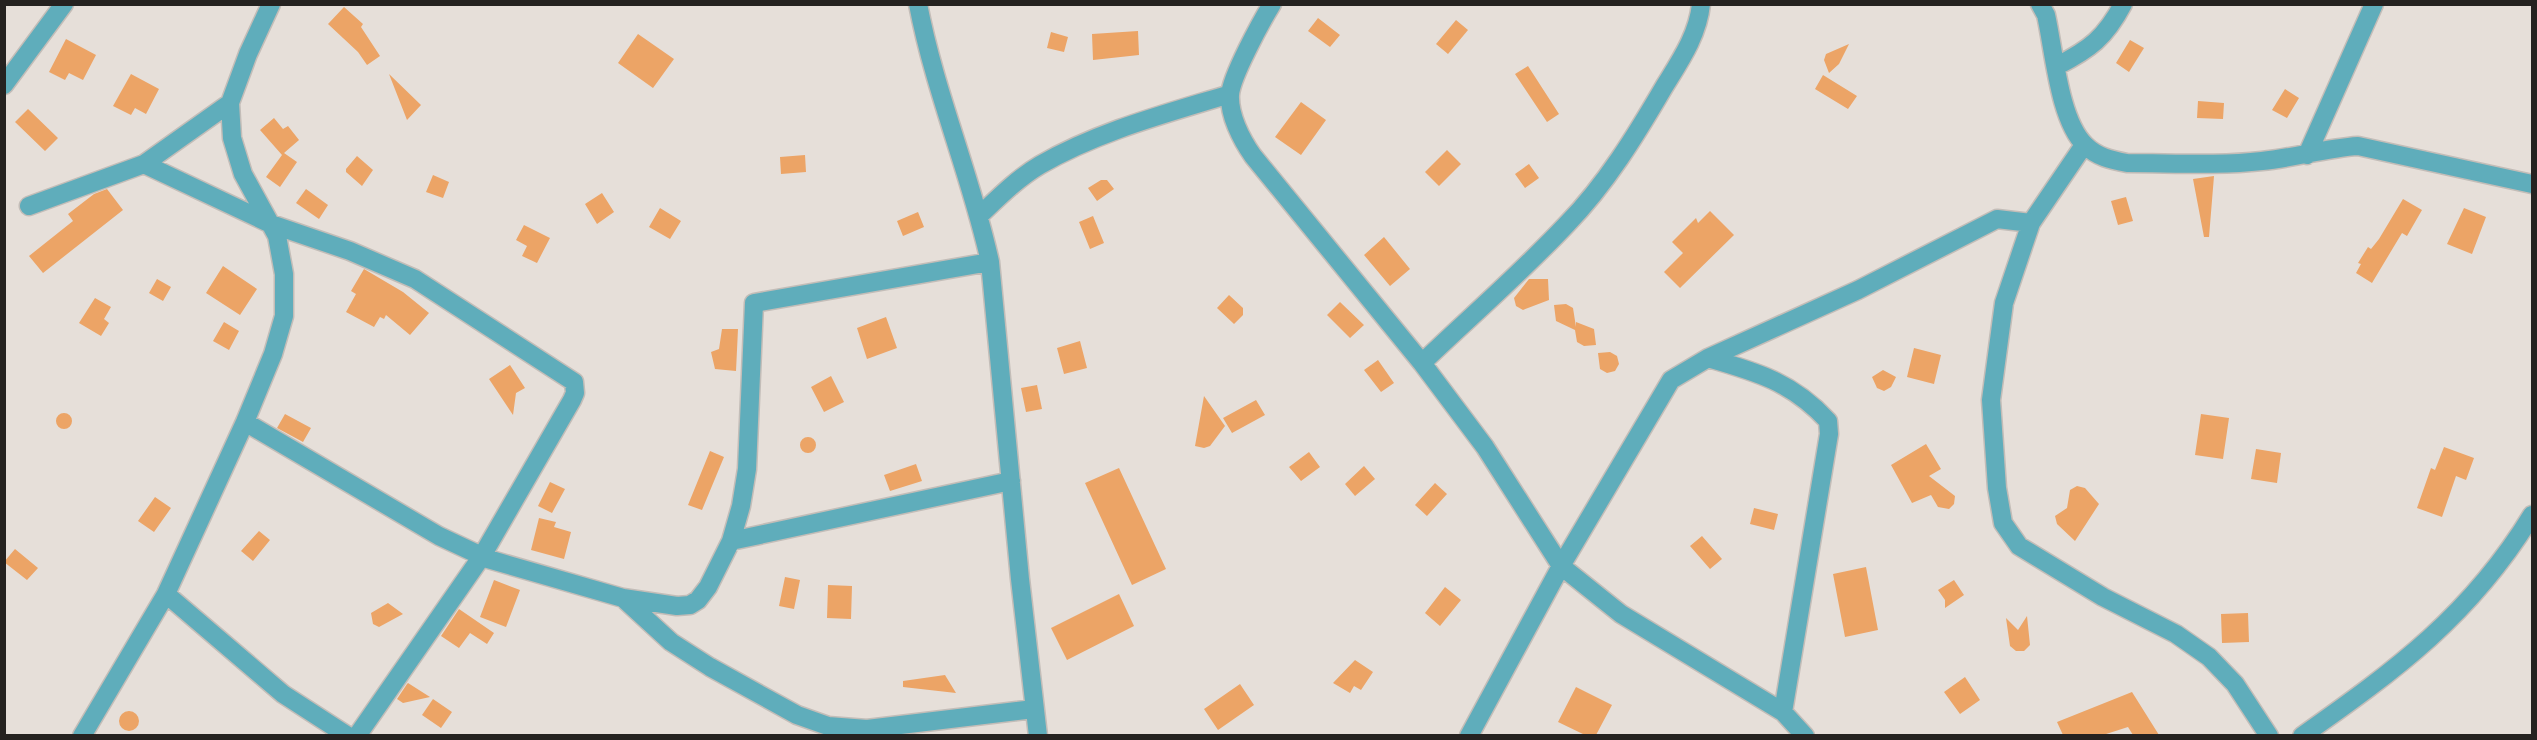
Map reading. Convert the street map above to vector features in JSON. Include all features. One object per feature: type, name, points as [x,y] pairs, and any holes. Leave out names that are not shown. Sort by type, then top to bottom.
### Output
[{"type":"street","points":[[4,85],[64,4]]},
{"type":"street","points":[[82,735],[166,594],[245,422],[273,354],[284,316],[284,274],[277,236],[243,174],[232,138],[230,103],[248,54],[271,4]]},
{"type":"street","points":[[918,4],[942,103],[980,215],[990,262],[1038,735]]},
{"type":"street","points":[[1272,4],[1245,54],[1230,94],[1237,129],[1253,156],[1422,363],[1485,447],[1561,566],[1621,614],[1784,712],[1805,735]]},
{"type":"street","points":[[1422,363],[1568,224],[1605,180],[1640,128],[1692,40],[1700,19],[1701,4]]},
{"type":"street","points":[[2040,4],[2046,15],[2067,110],[2084,145],[2106,159],[2127,163],[2260,162],[2307,155],[2336,147],[2358,146],[2532,184]]},
{"type":"street","points":[[2057,66],[2084,52],[2100,39],[2112,26],[2123,4]]},
{"type":"street","points":[[2307,155],[2374,4]]},
{"type":"street","points":[[980,215],[1039,166],[1076,147],[1107,133],[1230,94]]},
{"type":"street","points":[[28,206],[144,164],[230,103]]},
{"type":"street","points":[[2084,145],[2031,223],[2004,303],[1991,400],[1997,488],[2003,523],[2019,546],[2103,597],[2176,634],[2210,657],[2235,684],[2269,735]]},
{"type":"street","points":[[144,164],[271,224],[350,251],[415,279],[574,382],[575,393],[572,400],[482,556],[357,735]]},
{"type":"street","points":[[1469,735],[1561,566],[1665,387],[1678,375],[1708,358],[1858,290],[1997,219],[2031,223]]},
{"type":"street","points":[[245,422],[384,505],[482,556],[623,598],[677,606],[690,605],[698,600],[708,586],[731,541],[741,506],[747,469],[754,303],[990,262]]},
{"type":"street","points":[[1708,358],[1758,372],[1792,389],[1828,421],[1829,434],[1784,712]]},
{"type":"street","points":[[731,541],[1011,481]]},
{"type":"street","points":[[2302,735],[2385,678],[2434,635],[2474,596],[2531,518]]},
{"type":"street","points":[[166,594],[283,694],[348,735]]},
{"type":"street","points":[[623,598],[671,642],[710,667],[797,715],[828,726],[867,729],[1034,709]]},
{"type":"building","points":[[344,7],[363,24],[361,27],[380,56],[367,65],[358,52],[328,24]]},
{"type":"building","points":[[1318,18],[1340,35],[1330,47],[1308,31]]},
{"type":"building","points":[[1456,20],[1468,30],[1448,54],[1436,44]]},
{"type":"building","points":[[1138,31],[1139,55],[1093,60],[1092,34]]},
{"type":"building","points":[[1051,32],[1068,37],[1064,52],[1047,48]]},
{"type":"building","points":[[638,34],[674,59],[653,88],[618,63]]},
{"type":"building","points":[[66,39],[96,55],[83,80],[69,73],[65,80],[49,72]]},
{"type":"building","points":[[2130,40],[2144,48],[2129,72],[2116,63]]},
{"type":"building","points":[[1849,44],[1839,64],[1829,73],[1824,60],[1826,54]]},
{"type":"building","points":[[1528,66],[1559,114],[1547,122],[1515,74]]},
{"type":"building","points":[[131,74],[159,89],[146,114],[135,108],[131,115],[113,106]]},
{"type":"building","points":[[389,74],[421,105],[407,120]]},
{"type":"building","points":[[1823,75],[1857,96],[1848,109],[1815,89]]},
{"type":"building","points":[[2285,89],[2299,98],[2287,118],[2272,110]]},
{"type":"building","points":[[2198,101],[2224,103],[2223,119],[2197,118]]},
{"type":"building","points":[[1301,102],[1326,120],[1301,155],[1275,137]]},
{"type":"building","points":[[28,109],[58,138],[45,151],[15,122]]},
{"type":"building","points":[[274,118],[283,129],[288,126],[299,140],[284,153],[297,162],[280,187],[266,177],[282,155],[260,130]]},
{"type":"building","points":[[1447,150],[1461,164],[1439,186],[1425,172]]},
{"type":"building","points":[[805,155],[806,172],[781,174],[780,157]]},
{"type":"building","points":[[357,156],[373,170],[362,186],[346,172]]},
{"type":"building","points":[[1529,164],[1539,178],[1525,188],[1515,174]]},
{"type":"building","points":[[433,175],[449,182],[443,198],[426,192]]},
{"type":"building","points":[[2214,176],[2209,237],[2204,237],[2193,179]]},
{"type":"building","points":[[1101,180],[1107,180],[1114,189],[1097,201],[1088,188]]},
{"type":"building","points":[[107,189],[123,210],[43,273],[29,256],[73,221],[68,214],[94,194]]},
{"type":"building","points":[[306,189],[328,205],[319,219],[296,203]]},
{"type":"building","points":[[602,193],[614,212],[597,224],[585,204]]},
{"type":"building","points":[[2126,197],[2133,221],[2118,225],[2111,201]]},
{"type":"building","points":[[2403,199],[2422,210],[2407,236],[2402,233],[2372,283],[2356,273],[2361,264],[2358,263],[2368,247],[2371,249],[2379,239]]},
{"type":"building","points":[[660,208],[681,221],[670,239],[649,227]]},
{"type":"building","points":[[2464,208],[2486,217],[2472,254],[2447,244]]},
{"type":"building","points":[[1710,211],[1734,235],[1680,288],[1664,272],[1683,253],[1672,242],[1696,218],[1698,223]]},
{"type":"building","points":[[918,212],[924,227],[903,236],[897,221]]},
{"type":"building","points":[[1093,216],[1104,243],[1090,249],[1079,222]]},
{"type":"building","points":[[524,225],[550,238],[537,263],[522,256],[527,246],[516,240]]},
{"type":"building","points":[[1384,237],[1410,269],[1390,286],[1364,255]]},
{"type":"building","points":[[223,266],[257,289],[240,315],[206,293]]},
{"type":"building","points":[[364,269],[403,292],[429,313],[410,335],[386,315],[384,319],[380,317],[374,327],[346,312],[356,294],[351,291]]},
{"type":"building","points":[[157,279],[171,287],[163,301],[149,293]]},
{"type":"building","points":[[1529,279],[1548,279],[1549,300],[1523,310],[1516,306],[1514,298]]},
{"type":"building","points":[[1229,295],[1243,308],[1243,315],[1234,324],[1217,308]]},
{"type":"building","points":[[95,298],[111,307],[104,319],[109,323],[101,336],[79,323]]},
{"type":"building","points":[[1340,302],[1364,325],[1350,338],[1327,315]]},
{"type":"building","points":[[1566,304],[1573,308],[1576,327],[1576,322],[1594,329],[1596,345],[1584,346],[1577,342],[1575,330],[1556,321],[1554,305]]},
{"type":"building","points":[[886,317],[897,348],[867,359],[857,328]]},
{"type":"building","points":[[224,322],[239,331],[229,350],[213,341]]},
{"type":"building","points":[[722,329],[738,329],[736,371],[715,369],[711,352],[719,349]]},
{"type":"building","points":[[1080,341],[1087,368],[1064,374],[1057,348]]},
{"type":"building","points":[[1914,348],[1941,355],[1934,384],[1907,377]]},
{"type":"building","points":[[1610,352],[1617,356],[1619,364],[1615,371],[1607,373],[1600,369],[1598,353]]},
{"type":"building","points":[[1378,360],[1394,383],[1381,392],[1364,370]]},
{"type":"building","points":[[510,365],[525,388],[516,393],[513,415],[489,379]]},
{"type":"building","points":[[1883,370],[1896,377],[1891,387],[1884,391],[1877,388],[1872,377]]},
{"type":"building","points":[[831,376],[844,402],[824,412],[811,387]]},
{"type":"building","points":[[1037,385],[1042,409],[1026,412],[1021,388]]},
{"type":"building","points":[[1204,396],[1225,426],[1210,446],[1204,448],[1195,446]]},
{"type":"building","points":[[1256,400],[1265,415],[1232,433],[1223,418]]},
{"type":"building","points":[[61,413],[67,413],[72,421],[70,427],[61,429],[56,424],[56,418]]},
{"type":"building","points":[[285,414],[311,428],[303,442],[277,428]]},
{"type":"building","points":[[2201,414],[2229,418],[2223,459],[2195,455]]},
{"type":"building","points":[[805,437],[811,437],[816,445],[814,451],[805,453],[800,448],[800,442]]},
{"type":"building","points":[[1926,444],[1941,469],[1929,476],[1955,496],[1954,504],[1949,509],[1938,507],[1931,495],[1912,503],[1891,465]]},
{"type":"building","points":[[2444,447],[2474,458],[2466,480],[2456,476],[2442,517],[2417,508],[2431,468],[2435,470]]},
{"type":"building","points":[[2256,449],[2281,453],[2277,483],[2251,479]]},
{"type":"building","points":[[710,451],[724,457],[702,510],[688,505]]},
{"type":"building","points":[[1309,452],[1320,467],[1301,481],[1289,467]]},
{"type":"building","points":[[916,464],[922,481],[890,491],[884,475]]},
{"type":"building","points":[[1364,466],[1375,479],[1355,496],[1345,484]]},
{"type":"building","points":[[1119,468],[1166,569],[1132,585],[1085,483]]},
{"type":"building","points":[[550,482],[565,489],[552,513],[538,506]]},
{"type":"building","points":[[1435,483],[1447,494],[1427,516],[1415,505]]},
{"type":"building","points":[[2077,486],[2085,488],[2099,504],[2075,541],[2057,524],[2055,516],[2067,508],[2070,490]]},
{"type":"building","points":[[155,497],[171,508],[154,532],[138,521]]},
{"type":"building","points":[[1754,508],[1778,514],[1774,530],[1750,524]]},
{"type":"building","points":[[539,518],[556,522],[554,527],[571,532],[564,559],[531,550]]},
{"type":"building","points":[[259,531],[270,540],[253,561],[241,551]]},
{"type":"building","points":[[1702,536],[1722,559],[1710,569],[1690,546]]},
{"type":"building","points":[[15,549],[38,568],[27,580],[4,562]]},
{"type":"building","points":[[1866,567],[1878,630],[1845,637],[1833,574]]},
{"type":"building","points":[[785,577],[800,580],[794,609],[779,606]]},
{"type":"building","points":[[494,580],[520,590],[506,627],[480,617]]},
{"type":"building","points":[[1954,580],[1964,595],[1945,608],[1945,600],[1938,590]]},
{"type":"building","points":[[828,585],[852,586],[851,619],[827,618]]},
{"type":"building","points":[[1445,587],[1461,600],[1440,626],[1425,613]]},
{"type":"building","points":[[1119,594],[1134,626],[1067,660],[1051,628]]},
{"type":"building","points":[[388,603],[403,614],[379,627],[373,624],[371,613]]},
{"type":"building","points":[[459,609],[494,633],[487,644],[470,633],[459,648],[441,636]]},
{"type":"building","points":[[2248,613],[2249,642],[2222,643],[2221,614]]},
{"type":"building","points":[[2027,616],[2030,645],[2024,651],[2016,651],[2010,646],[2006,618],[2018,630]]},
{"type":"building","points":[[1355,660],[1373,672],[1361,690],[1354,686],[1350,693],[1333,683]]},
{"type":"building","points":[[945,675],[956,693],[903,687],[903,681]]},
{"type":"building","points":[[1965,677],[1980,700],[1960,714],[1944,692]]},
{"type":"building","points":[[408,683],[430,697],[403,703],[397,699]]},
{"type":"building","points":[[1240,684],[1254,705],[1218,730],[1204,709]]},
{"type":"building","points":[[1576,687],[1612,705],[1596,735],[1585,735],[1558,722]]},
{"type":"building","points":[[2132,692],[2159,735],[2133,735],[2128,727],[2103,735],[2063,735],[2057,722]]},
{"type":"building","points":[[433,699],[452,712],[441,728],[422,715]]},
{"type":"building","points":[[129,711],[136,714],[139,721],[136,728],[129,731],[122,728],[119,721],[122,714]]}]
